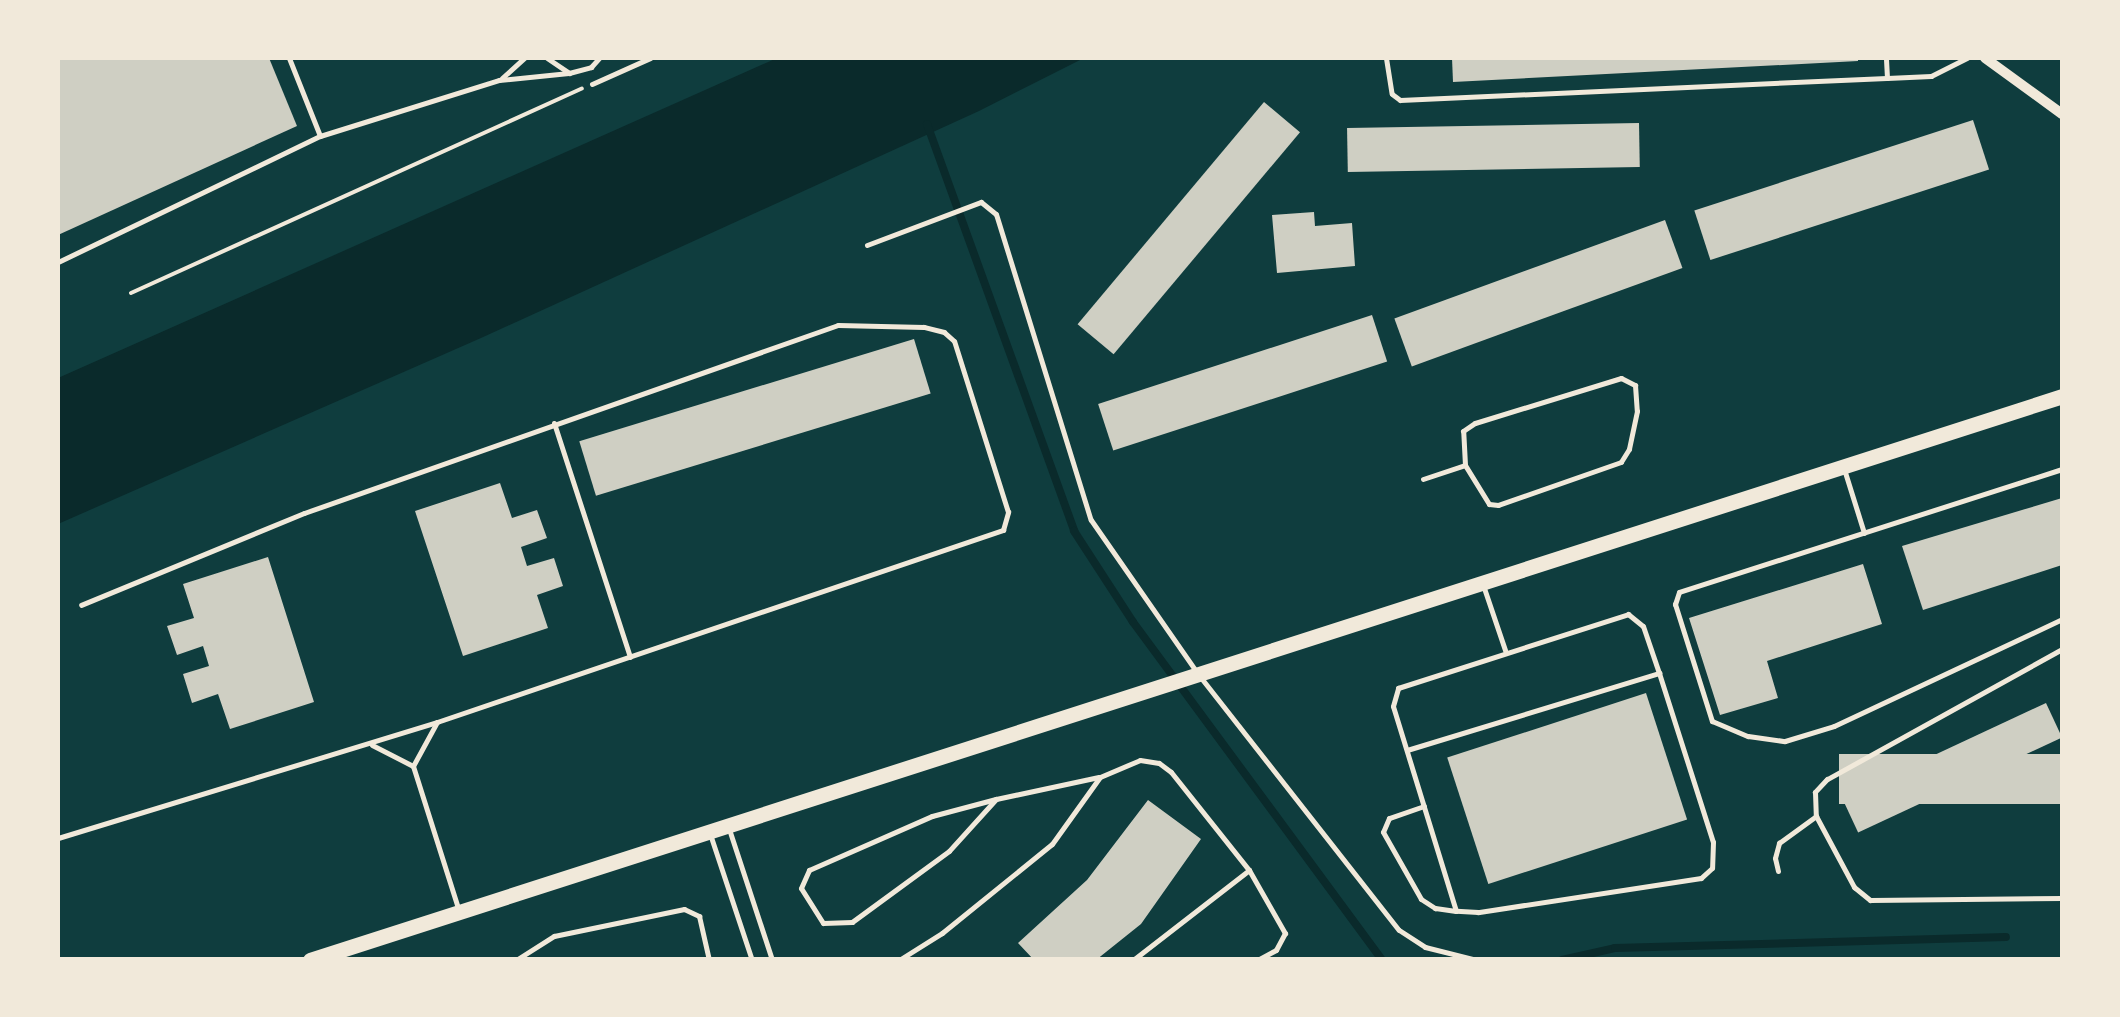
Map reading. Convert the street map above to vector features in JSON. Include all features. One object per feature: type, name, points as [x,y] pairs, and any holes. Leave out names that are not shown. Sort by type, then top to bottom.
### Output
[{"type":"main road","points":[[310,960],[2062,396]]},
{"type":"street","points":[[1985,58],[2062,114]]},
{"type":"lane","points":[[289,58],[320,136]]},
{"type":"lane","points":[[500,80],[524,58]]},
{"type":"lane","points":[[547,58],[569,73]]},
{"type":"lane","points":[[58,262],[320,136],[500,80],[580,72],[599,58]]},
{"type":"lane","points":[[592,84],[650,58]]},
{"type":"lane","points":[[1386,58],[1392,94],[1400,100],[1931,76],[1966,58]]},
{"type":"lane","points":[[1886,58],[1887,78]]},
{"type":"lane","points":[[866,244],[980,202],[996,214],[1091,520],[1198,674],[1399,930],[1425,947],[1476,960]]},
{"type":"lane","points":[[58,838],[437,722],[1003,530],[1008,512],[954,341],[944,332],[924,326],[838,325],[304,513],[81,605]]},
{"type":"lane","points":[[1621,378],[1635,386],[1630,450],[1621,462],[1498,505],[1489,504],[1465,465],[1461,436],[1475,423],[1621,378]]},
{"type":"lane","points":[[554,423],[630,657]]},
{"type":"lane","points":[[1422,479],[1465,465]]},
{"type":"lane","points":[[1844,466],[1864,533]]},
{"type":"lane","points":[[2062,469],[1680,592],[1675,604],[1712,721],[1748,736],[1785,741],[1834,726],[2062,619]]},
{"type":"lane","points":[[1482,582],[1506,651]]},
{"type":"lane","points":[[1424,806],[1389,818],[1384,832],[1421,899],[1434,908],[1456,911],[1478,912],[1702,878],[1712,868],[1714,842],[1643,626],[1628,614],[1398,688],[1393,706],[1407,750],[1456,911]]},
{"type":"lane","points":[[2062,649],[1827,779],[1815,792],[1816,816],[1854,887],[1870,900],[2062,898]]},
{"type":"lane","points":[[1407,750],[1659,673]]},
{"type":"lane","points":[[413,766],[437,722]]},
{"type":"lane","points":[[369,744],[413,766],[460,912]]},
{"type":"lane","points":[[996,799],[949,851],[852,922],[823,923],[801,888],[810,870],[932,816],[996,799],[1100,777],[1123,764],[1159,763],[1171,772],[1249,870],[1286,933],[1276,950],[1257,960]]},
{"type":"lane","points":[[900,960],[942,933],[1052,844],[1100,777]]},
{"type":"lane","points":[[1778,871],[1775,858],[1779,843],[1816,816]]},
{"type":"lane","points":[[728,825],[772,960]]},
{"type":"lane","points":[[709,830],[752,960]]},
{"type":"lane","points":[[1133,960],[1249,870]]},
{"type":"lane","points":[[516,960],[554,936],[684,909],[699,916],[708,960]]},
{"type":"path","points":[[132,294],[592,84]]},
{"type":"water","points":[[777,58],[1084,58],[979,111],[481,338],[58,524],[58,378]]},
{"type":"building","points":[[58,58],[269,58],[297,126],[58,235]]},
{"type":"building","points":[[1452,58],[1858,58],[1858,61],[1453,82]]},
{"type":"building","points":[[1264,102],[1300,132],[1114,354],[1078,324]]},
{"type":"building","points":[[1973,120],[1989,169],[1710,260],[1694,211]]},
{"type":"building","points":[[1639,123],[1640,167],[1348,172],[1347,128]]},
{"type":"building","points":[[1314,212],[1315,226],[1352,223],[1355,266],[1277,273],[1272,215]]},
{"type":"building","points":[[1665,220],[1682,268],[1412,366],[1394,319]]},
{"type":"building","points":[[1372,315],[1387,362],[1113,451],[1098,404]]},
{"type":"building","points":[[914,339],[931,394],[596,496],[579,441]]},
{"type":"building","points":[[500,483],[512,518],[537,510],[547,538],[521,547],[527,566],[554,558],[563,586],[537,595],[548,628],[463,656],[415,511]]},
{"type":"building","points":[[2062,498],[2062,565],[1923,610],[1902,546]]},
{"type":"building","points":[[268,557],[314,702],[230,729],[218,694],[192,703],[183,674],[209,666],[203,646],[177,655],[167,626],[194,618],[183,584]]},
{"type":"building","points":[[1863,564],[1882,624],[1767,661],[1778,698],[1720,715],[1689,618]]},
{"type":"building","points":[[1646,693],[1687,819],[1488,884],[1447,758]]},
{"type":"building","points":[[2046,703],[2062,737],[1858,833],[1842,798]]},
{"type":"building","points":[[1839,754],[2062,754],[2062,804],[1839,804]]},
{"type":"building","points":[[1148,800],[1201,839],[1141,924],[1096,960],[1034,960],[1018,943],[1087,880]]},
{"type":"waterway","points":[[927,124],[1074,531],[1133,622],[1382,960]]},
{"type":"waterway","points":[[1562,960],[1615,948],[2006,937]]}]
